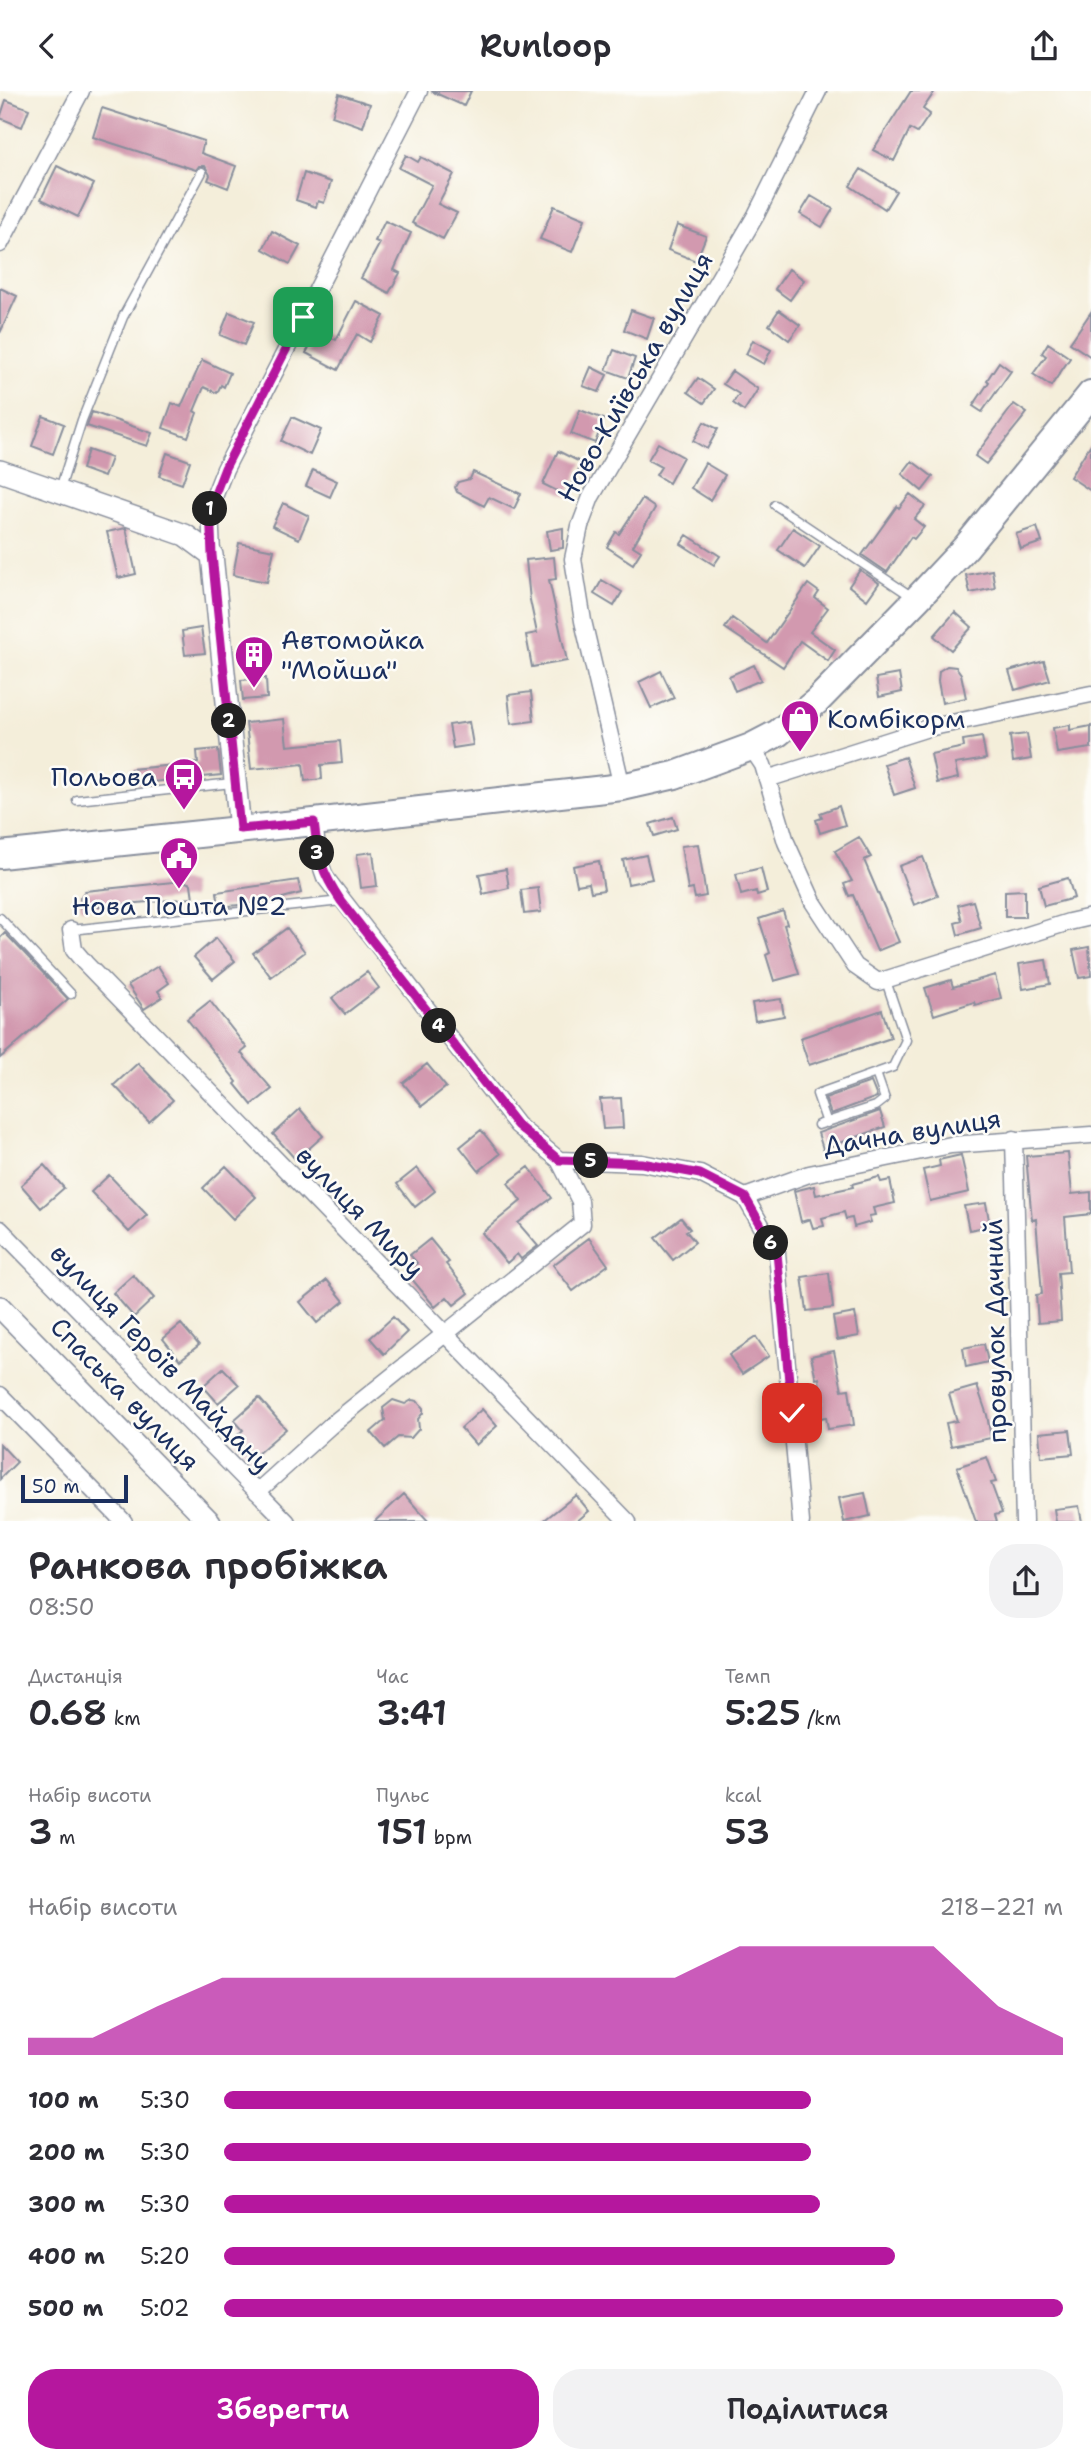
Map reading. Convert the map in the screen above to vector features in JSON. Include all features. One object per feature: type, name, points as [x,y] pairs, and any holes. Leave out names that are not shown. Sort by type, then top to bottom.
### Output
[{"type":"main road","points":[[0,855],[622,787],[675,775],[751,747],[778,733],[817,701],[917,600],[965,547],[1091,394]]},
{"type":"street","points":[[0,244],[81,91]]},
{"type":"street","points":[[240,829],[212,555],[210,507],[225,468],[419,91]]},
{"type":"street","name":"Ново-Київська вулиця","points":[[622,787],[583,621],[573,559],[580,526],[591,497],[756,215],[818,91]]},
{"type":"street","points":[[0,471],[185,535],[212,555]]},
{"type":"street","points":[[767,779],[928,728],[1091,694]]},
{"type":"street","points":[[751,747],[763,765],[786,842],[813,902],[855,966],[878,982],[1091,917]]},
{"type":"street","points":[[257,1492],[330,1426],[582,1224],[580,1201],[559,1160],[517,1125],[325,877],[318,857],[314,822]]},
{"type":"street","name":"вулиця Миру","points":[[71,930],[74,950],[85,963],[628,1521]]},
{"type":"street","name":"Дачна вулиця","points":[[745,1197],[776,1184],[843,1166],[951,1145],[1091,1135]]},
{"type":"street","name":"провулок Дачний","points":[[1014,1139],[1024,1521]]},
{"type":"street","points":[[559,1160],[642,1163],[700,1174],[745,1197],[777,1253],[801,1521]]},
{"type":"street","name":"вулиця Героїв Майдану","points":[[0,1229],[287,1521]]},
{"type":"street","name":"Спаська вулиця","points":[[0,1307],[210,1521]]},
{"type":"street","points":[[0,1395],[124,1521]]},
{"type":"lane","points":[[59,492],[82,419],[123,317],[202,172]]},
{"type":"lane","points":[[775,505],[917,600]]},
{"type":"lane","points":[[76,800],[235,783]]},
{"type":"lane","points":[[71,930],[341,901]]},
{"type":"lane","points":[[0,918],[71,995]]},
{"type":"lane","points":[[827,1123],[817,1094],[893,1067],[906,1040],[886,981]]},
{"type":"lane","points":[[818,1125],[876,1106],[885,1099],[876,1073]]},
{"type":"building","points":[[431,91],[471,91],[464,106]]},
{"type":"building","points":[[911,91],[935,91],[923,109],[930,114],[917,133],[910,129],[894,161],[873,150]]},
{"type":"building","points":[[339,94],[370,104],[363,127],[332,116]]},
{"type":"building","points":[[6,100],[29,109],[22,127],[0,118]]},
{"type":"building","points":[[102,108],[204,141],[201,153],[236,166],[228,188],[208,180],[210,175],[205,166],[199,166],[196,170],[93,137]]},
{"type":"building","points":[[406,155],[418,162],[421,157],[454,174],[438,204],[457,213],[443,239],[412,223],[432,185],[399,168]]},
{"type":"building","points":[[57,166],[94,184],[78,217],[41,199]]},
{"type":"building","points":[[861,169],[896,191],[885,209],[850,186]]},
{"type":"building","points":[[304,173],[331,182],[324,203],[318,201],[316,207],[296,200]]},
{"type":"building","points":[[811,196],[833,209],[822,227],[800,214]]},
{"type":"building","points":[[554,206],[585,219],[572,252],[540,239]]},
{"type":"building","points":[[385,221],[411,233],[394,270],[400,273],[389,293],[361,278],[380,243],[375,241]]},
{"type":"building","points":[[677,225],[706,236],[696,261],[668,250]]},
{"type":"building","points":[[272,231],[300,246],[290,264],[263,249]]},
{"type":"building","points":[[789,269],[804,280],[790,300],[775,289]]},
{"type":"building","points":[[0,288],[17,296],[0,333]]},
{"type":"building","points":[[356,301],[384,316],[370,342],[357,334],[338,370],[306,353],[318,331],[336,340]]},
{"type":"building","points":[[631,310],[654,318],[647,339],[624,330]]},
{"type":"building","points":[[779,310],[800,325],[789,340],[769,325]]},
{"type":"building","points":[[229,312],[254,322],[244,345],[220,335]]},
{"type":"building","points":[[1091,312],[1091,357],[1070,343]]},
{"type":"building","points":[[753,340],[771,350],[764,364],[746,354]]},
{"type":"building","points":[[1048,343],[1070,358],[1051,386],[1033,374],[1046,356],[1042,353]]},
{"type":"building","points":[[614,350],[635,358],[628,378],[606,370]]},
{"type":"building","points":[[202,360],[230,373],[224,387],[221,385],[217,393],[204,387],[194,411],[197,413],[188,437],[163,428],[172,403],[181,407]]},
{"type":"building","points":[[999,362],[1011,371],[982,412],[973,406]]},
{"type":"building","points":[[591,367],[607,375],[599,392],[583,386]]},
{"type":"building","points":[[732,371],[758,389],[744,411],[733,403],[739,394],[723,384]]},
{"type":"building","points":[[698,378],[714,389],[704,403],[688,392]]},
{"type":"building","points":[[1014,404],[1027,413],[986,464],[975,456]]},
{"type":"building","points":[[580,410],[604,419],[595,443],[571,434]]},
{"type":"building","points":[[92,412],[152,433],[147,446],[87,426]]},
{"type":"building","points":[[43,416],[64,424],[53,454],[32,446]]},
{"type":"building","points":[[292,417],[321,430],[310,455],[281,441]]},
{"type":"building","points":[[704,422],[718,429],[707,449],[693,441]]},
{"type":"building","points":[[658,443],[683,457],[669,483],[656,475],[661,467],[648,460]]},
{"type":"building","points":[[1091,444],[1091,491],[1070,477]]},
{"type":"building","points":[[88,450],[111,458],[104,477],[82,469]]},
{"type":"building","points":[[558,451],[582,463],[567,496],[543,484]]},
{"type":"building","points":[[167,453],[190,461],[182,484],[159,476]]},
{"type":"building","points":[[912,461],[933,477],[922,491],[902,474]]},
{"type":"building","points":[[705,463],[725,475],[710,500],[691,488]]},
{"type":"building","points":[[313,470],[337,481],[330,497],[306,486]]},
{"type":"building","points":[[473,472],[521,494],[514,509],[489,497],[484,506],[457,492],[455,487],[458,482],[470,479]]},
{"type":"building","points":[[910,494],[925,506],[914,519],[924,527],[914,539],[911,537],[887,572],[862,555],[897,506],[899,508]]},
{"type":"building","points":[[642,499],[655,508],[633,546],[641,551],[633,564],[607,547]]},
{"type":"building","points":[[283,503],[309,516],[299,539],[272,526]]},
{"type":"building","points":[[1037,527],[1042,542],[1021,549],[1016,534]]},
{"type":"building","points":[[126,528],[136,574],[118,578],[107,532]]},
{"type":"building","points":[[563,528],[563,548],[550,550],[547,531]]},
{"type":"building","points":[[793,528],[820,546],[805,568],[778,550]]},
{"type":"building","points":[[687,535],[720,556],[714,565],[681,544]]},
{"type":"building","points":[[239,543],[274,550],[267,582],[233,575]]},
{"type":"building","points":[[554,557],[556,579],[549,580],[567,661],[532,667],[526,635],[537,633],[526,560]]},
{"type":"building","points":[[860,570],[879,583],[867,600],[849,586]]},
{"type":"building","points":[[992,570],[995,588],[970,593],[966,575]]},
{"type":"building","points":[[602,580],[622,592],[614,606],[594,594]]},
{"type":"building","points":[[808,584],[819,592],[815,598],[828,608],[810,632],[835,650],[828,661],[800,641],[783,667],[725,628],[732,618],[767,643]]},
{"type":"building","points":[[955,612],[972,627],[951,650],[934,636]]},
{"type":"building","points":[[201,628],[205,653],[185,655],[182,631]]},
{"type":"building","points":[[1044,661],[1050,680],[1015,690],[1009,671]]},
{"type":"building","points":[[754,665],[761,680],[735,691],[729,676]]},
{"type":"building","points":[[947,666],[956,667],[961,674],[966,698],[942,703],[939,671]]},
{"type":"building","points":[[661,671],[674,698],[651,708],[639,682]]},
{"type":"building","points":[[899,674],[902,692],[879,697],[876,678]]},
{"type":"building","name":"Автомойка \"Мойша\"","points":[[266,678],[267,698],[243,700],[241,680]]},
{"type":"building","points":[[531,692],[534,721],[511,724],[508,695]]},
{"type":"building","points":[[284,719],[287,746],[340,741],[342,763],[321,765],[322,779],[305,781],[303,764],[251,769],[246,723]]},
{"type":"building","points":[[469,722],[473,745],[453,748],[449,725]]},
{"type":"building","points":[[1070,725],[1070,730],[1091,726],[1091,748],[1057,753],[1053,728]]},
{"type":"building","points":[[1027,734],[1031,759],[1013,762],[1010,736]]},
{"type":"building","points":[[982,737],[986,759],[955,764],[958,778],[937,783],[931,754],[964,747],[963,740]]},
{"type":"building","points":[[218,749],[221,775],[133,784],[131,769],[198,763],[197,751]]},
{"type":"building","points":[[905,757],[915,788],[894,795],[884,764]]},
{"type":"building","points":[[839,806],[845,825],[820,833],[816,820],[822,818],[820,813]]},
{"type":"building","points":[[673,817],[677,829],[654,836],[650,824]]},
{"type":"building","points":[[859,837],[871,857],[864,860],[899,942],[877,951],[853,895],[849,896],[844,884],[852,881],[835,851]]},
{"type":"building","points":[[698,844],[706,896],[695,898],[693,889],[688,890],[681,846]]},
{"type":"building","points":[[373,852],[377,886],[361,888],[357,854]]},
{"type":"building","points":[[646,855],[652,879],[628,884],[623,860]]},
{"type":"building","points":[[923,857],[938,896],[914,905],[899,866]]},
{"type":"building","points":[[599,861],[604,890],[591,892],[589,883],[577,885],[573,866]]},
{"type":"building","points":[[761,868],[767,892],[757,895],[756,891],[741,895],[736,874]]},
{"type":"building","points":[[506,869],[509,888],[483,894],[479,874]]},
{"type":"building","points":[[1068,878],[1074,898],[1044,906],[1039,886]]},
{"type":"building","points":[[298,880],[301,893],[268,902],[219,907],[217,892]]},
{"type":"building","points":[[183,881],[191,884],[193,898],[81,908],[80,898],[85,891]]},
{"type":"building","points":[[538,888],[541,912],[524,914],[521,890]]},
{"type":"building","points":[[1025,890],[1025,917],[1005,917],[1005,891]]},
{"type":"building","points":[[973,901],[981,928],[958,935],[955,923],[962,921],[958,905]]},
{"type":"building","points":[[783,911],[787,924],[784,925],[799,974],[774,981],[766,955],[770,953],[759,919]]},
{"type":"building","points":[[287,928],[305,952],[271,977],[253,953]]},
{"type":"building","points":[[5,933],[68,999],[0,1058],[0,938]]},
{"type":"building","points":[[216,938],[235,961],[213,979],[194,957]]},
{"type":"building","points":[[1089,947],[1091,976],[1079,978],[1073,950]]},
{"type":"building","points":[[1046,960],[1050,984],[1023,989],[1019,964]]},
{"type":"building","points":[[158,966],[169,983],[158,991],[162,997],[144,1009],[128,985]]},
{"type":"building","points":[[367,972],[379,988],[345,1014],[332,998]]},
{"type":"building","points":[[995,975],[1001,998],[975,1005],[974,1002],[934,1015],[925,988],[951,980],[953,987]]},
{"type":"building","points":[[781,999],[784,1016],[755,1021],[752,1003]]},
{"type":"building","points":[[210,1001],[247,1048],[241,1053],[272,1089],[252,1105],[187,1019]]},
{"type":"building","points":[[882,1010],[891,1038],[809,1065],[800,1038]]},
{"type":"building","points":[[138,1063],[173,1100],[149,1122],[114,1085]]},
{"type":"building","points":[[427,1064],[446,1087],[422,1106],[403,1083]]},
{"type":"building","points":[[871,1082],[877,1097],[831,1114],[825,1098]]},
{"type":"building","points":[[621,1098],[623,1128],[603,1129],[600,1099]]},
{"type":"building","points":[[300,1109],[323,1136],[296,1160],[273,1134]]},
{"type":"building","points":[[880,1111],[885,1127],[823,1149],[818,1133]]},
{"type":"building","points":[[481,1130],[500,1154],[479,1171],[460,1147]]},
{"type":"building","points":[[1068,1153],[1072,1194],[1091,1192],[1091,1214],[1065,1217],[1069,1272],[1058,1273],[1061,1321],[1038,1323],[1036,1295],[1042,1294],[1036,1219],[1032,1220],[1026,1156]]},
{"type":"building","points":[[961,1155],[969,1192],[930,1201],[923,1170],[940,1166],[939,1160]]},
{"type":"building","points":[[44,1165],[64,1188],[41,1208],[21,1185]]},
{"type":"building","points":[[226,1166],[256,1197],[233,1219],[203,1188]]},
{"type":"building","points":[[529,1167],[552,1198],[518,1223],[538,1246],[521,1259],[517,1254],[507,1263],[482,1233],[521,1201],[508,1183]]},
{"type":"building","points":[[417,1168],[435,1191],[415,1207],[397,1184]]},
{"type":"building","points":[[109,1175],[147,1215],[129,1232],[91,1192]]},
{"type":"building","points":[[879,1177],[881,1182],[890,1180],[895,1203],[873,1208],[875,1215],[869,1216],[871,1222],[854,1227],[852,1218],[846,1219],[844,1212],[822,1218],[824,1226],[813,1228],[810,1219],[801,1222],[794,1191],[814,1186],[816,1195],[853,1187],[852,1184]]},
{"type":"building","points":[[986,1203],[990,1226],[969,1230],[964,1206]]},
{"type":"building","points":[[681,1218],[690,1229],[686,1231],[695,1242],[673,1260],[655,1238]]},
{"type":"building","points":[[589,1238],[608,1265],[573,1291],[553,1265]]},
{"type":"building","points":[[430,1239],[469,1293],[454,1305],[447,1297],[435,1307],[411,1278],[416,1274],[411,1268],[417,1263],[410,1255]]},
{"type":"building","points":[[829,1273],[833,1308],[807,1311],[802,1277]]},
{"type":"building","points":[[133,1275],[154,1298],[134,1317],[113,1293]]},
{"type":"building","points":[[327,1280],[344,1301],[317,1323],[300,1302]]},
{"type":"building","points":[[855,1313],[859,1336],[837,1340],[833,1317]]},
{"type":"building","points":[[393,1317],[407,1332],[384,1354],[370,1338]]},
{"type":"building","points":[[181,1324],[199,1345],[180,1360],[163,1339]]},
{"type":"building","points":[[756,1337],[769,1356],[742,1374],[729,1355]]},
{"type":"building","points":[[984,1344],[988,1362],[966,1367],[963,1348]]},
{"type":"building","points":[[834,1351],[842,1390],[849,1389],[854,1425],[828,1429],[826,1417],[820,1418],[818,1404],[823,1404],[819,1378],[816,1379],[811,1356]]},
{"type":"building","points":[[223,1368],[239,1385],[218,1403],[203,1386]]},
{"type":"building","points":[[977,1386],[987,1415],[991,1438],[951,1446],[946,1423],[957,1421],[949,1394]]},
{"type":"building","points":[[259,1398],[286,1429],[250,1460],[233,1440],[243,1430],[234,1420]]},
{"type":"building","points":[[393,1400],[405,1404],[412,1400],[417,1401],[423,1408],[423,1413],[418,1419],[419,1429],[411,1438],[398,1437],[385,1448],[371,1432],[385,1420],[383,1408]]},
{"type":"building","points":[[482,1409],[497,1426],[476,1445],[461,1428]]},
{"type":"building","points":[[1070,1430],[1073,1454],[1041,1457],[1039,1433]]},
{"type":"building","points":[[0,1444],[17,1462],[0,1479]]},
{"type":"building","points":[[987,1457],[996,1482],[991,1483],[1002,1513],[995,1515],[997,1521],[976,1521],[957,1467]]},
{"type":"building","points":[[865,1493],[870,1516],[844,1521],[839,1498]]},
{"type":"building","points":[[404,1494],[428,1521],[375,1521]]},
{"type":"building","points":[[576,1495],[589,1511],[577,1521],[543,1521]]},
{"type":"building","points":[[1079,1506],[1082,1521],[1056,1521],[1054,1509]]},
{"type":"place","name":"Автомойка \"Мойша\"","points":[[254,689]]},
{"type":"place","name":"Комбікорм","points":[[800,753]]},
{"type":"place","name":"Польова","points":[[184,811]]},
{"type":"place","name":"Нова Пошта №2","points":[[179,890]]},
{"type":"route","points":[[303,317],[225,468],[210,507],[212,555],[240,829],[314,822],[318,857],[325,877],[341,901],[517,1125],[559,1160],[642,1163],[700,1174],[745,1197],[777,1253],[792,1413]]}]
